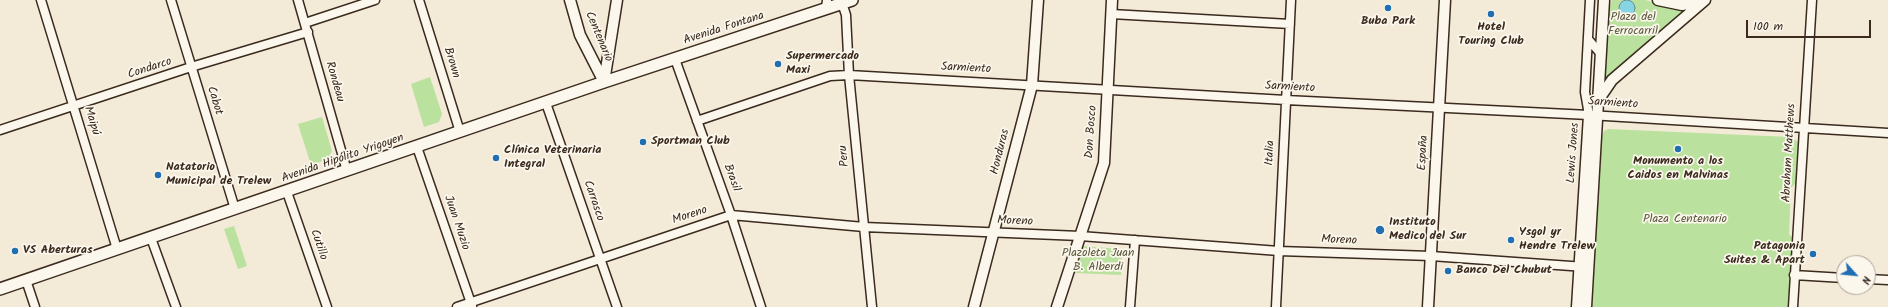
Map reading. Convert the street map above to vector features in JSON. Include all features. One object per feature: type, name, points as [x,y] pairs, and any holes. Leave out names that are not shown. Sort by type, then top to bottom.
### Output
[{"type":"main road","name":"Avenida Fontana","points":[[604,82],[675,59],[826,4],[847,2]]},
{"type":"main road","name":"Avenida Hipólito Yrigoyen","points":[[0,288],[287,192],[604,82]]},
{"type":"street","name":"Maipú","points":[[41,0],[117,249]]},
{"type":"street","name":"Cabot","points":[[171,0],[235,209]]},
{"type":"street","name":"Rondeau","points":[[298,0],[347,171]]},
{"type":"street","points":[[305,23],[375,0]]},
{"type":"street","name":"Brown","points":[[419,0],[460,132]]},
{"type":"street","name":"Centenario","points":[[570,0],[580,34],[604,82]]},
{"type":"street","points":[[604,82],[617,0]]},
{"type":"street","name":"Honduras","points":[[974,307],[1032,85],[1038,0]]},
{"type":"street","name":"Don Bosco","points":[[1058,307],[1104,163],[1112,0]]},
{"type":"street","name":"Italia","points":[[1276,307],[1291,0]]},
{"type":"street","name":"España","points":[[1428,307],[1445,0]]},
{"type":"street","name":"Lewis Jones","points":[[1590,0],[1586,92],[1594,115]]},
{"type":"street","name":"Lewis Jones","points":[[1577,307],[1584,266],[1594,115],[1598,103],[1604,0]]},
{"type":"street","points":[[1658,0],[1682,5],[1704,0]]},
{"type":"street","points":[[1598,103],[1602,92],[1612,80],[1704,0]]},
{"type":"street","name":"Abraham Matthews","points":[[1793,307],[1812,0]]},
{"type":"street","name":"Peru","points":[[847,2],[846,15],[849,75],[872,307]]},
{"type":"street","points":[[1111,14],[1290,24]]},
{"type":"street","name":"Condarco","points":[[0,130],[308,32]]},
{"type":"street","points":[[1588,39],[1600,53]]},
{"type":"street","name":"Brasil","points":[[675,59],[731,215],[761,307]]},
{"type":"street","name":"Sarmiento","points":[[697,121],[830,76],[849,75],[1286,100],[1594,115],[1888,133]]},
{"type":"street","name":"Carrasco","points":[[546,103],[617,307]]},
{"type":"street","name":"Juan Muzio","points":[[417,147],[472,305]]},
{"type":"street","name":"Cutillo","points":[[287,192],[327,307]]},
{"type":"street","name":"Moreno","points":[[456,307],[472,305],[731,215],[864,227],[1080,236],[1279,251],[1431,256],[1584,266]]},
{"type":"street","points":[[151,238],[176,307]]},
{"type":"street","points":[[1130,307],[1135,240]]},
{"type":"street","name":"Lewis Jones","points":[[1584,266],[1586,307]]},
{"type":"street","points":[[1794,276],[1836,278]]},
{"type":"street","points":[[1876,279],[1888,280]]},
{"type":"street","points":[[26,280],[35,307]]},
{"type":"green space","name":"Plaza del Ferrocarril","points":[[1612,0],[1646,0],[1667,8],[1681,10],[1690,8],[1606,80],[1604,78],[1609,9]]},
{"type":"green space","points":[[430,77],[442,114],[439,122],[424,127],[411,84]]},
{"type":"green space","points":[[322,117],[332,151],[328,159],[311,165],[298,124]]},
{"type":"green space","name":"Plaza Centenario","points":[[1608,129],[1790,137],[1797,141],[1799,143],[1798,181],[1791,188],[1789,234],[1794,239],[1790,307],[1592,307],[1602,136],[1604,131]]},
{"type":"green space","points":[[234,226],[247,266],[238,269],[224,229]]},
{"type":"green space","name":"Plazoleta Juan B. Alberdi","points":[[1080,246],[1122,249],[1121,275],[1075,273]]},
{"type":"water","points":[[1624,0],[1630,0],[1635,5],[1633,14],[1630,16],[1624,16],[1619,11],[1619,5]]},
{"type":"place","name":"Buba Park","points":[[1388,8]]},
{"type":"place","name":"Hotel Touring Club","points":[[1491,14]]},
{"type":"place","name":"Supermercado Maxi","points":[[778,64]]},
{"type":"place","name":"Sportman Club","points":[[643,142]]},
{"type":"place","name":"Monumento a los Caidos en Malvinas","points":[[1678,149]]},
{"type":"place","name":"Clínica Veterinaria Integral","points":[[496,158]]},
{"type":"place","name":"Natatorio Municipal de Trelew","points":[[158,175]]},
{"type":"place","name":"Instituto Medico del Sur","points":[[1380,230]]},
{"type":"place","name":"Ysgol yr Hendre Trelew","points":[[1511,240]]},
{"type":"place","name":"VS Aberturas","points":[[15,251]]},
{"type":"place","name":"Patagonia Suites & Apart","points":[[1813,254]]},
{"type":"place","name":"Banco Del Chubut","points":[[1448,271]]}]
